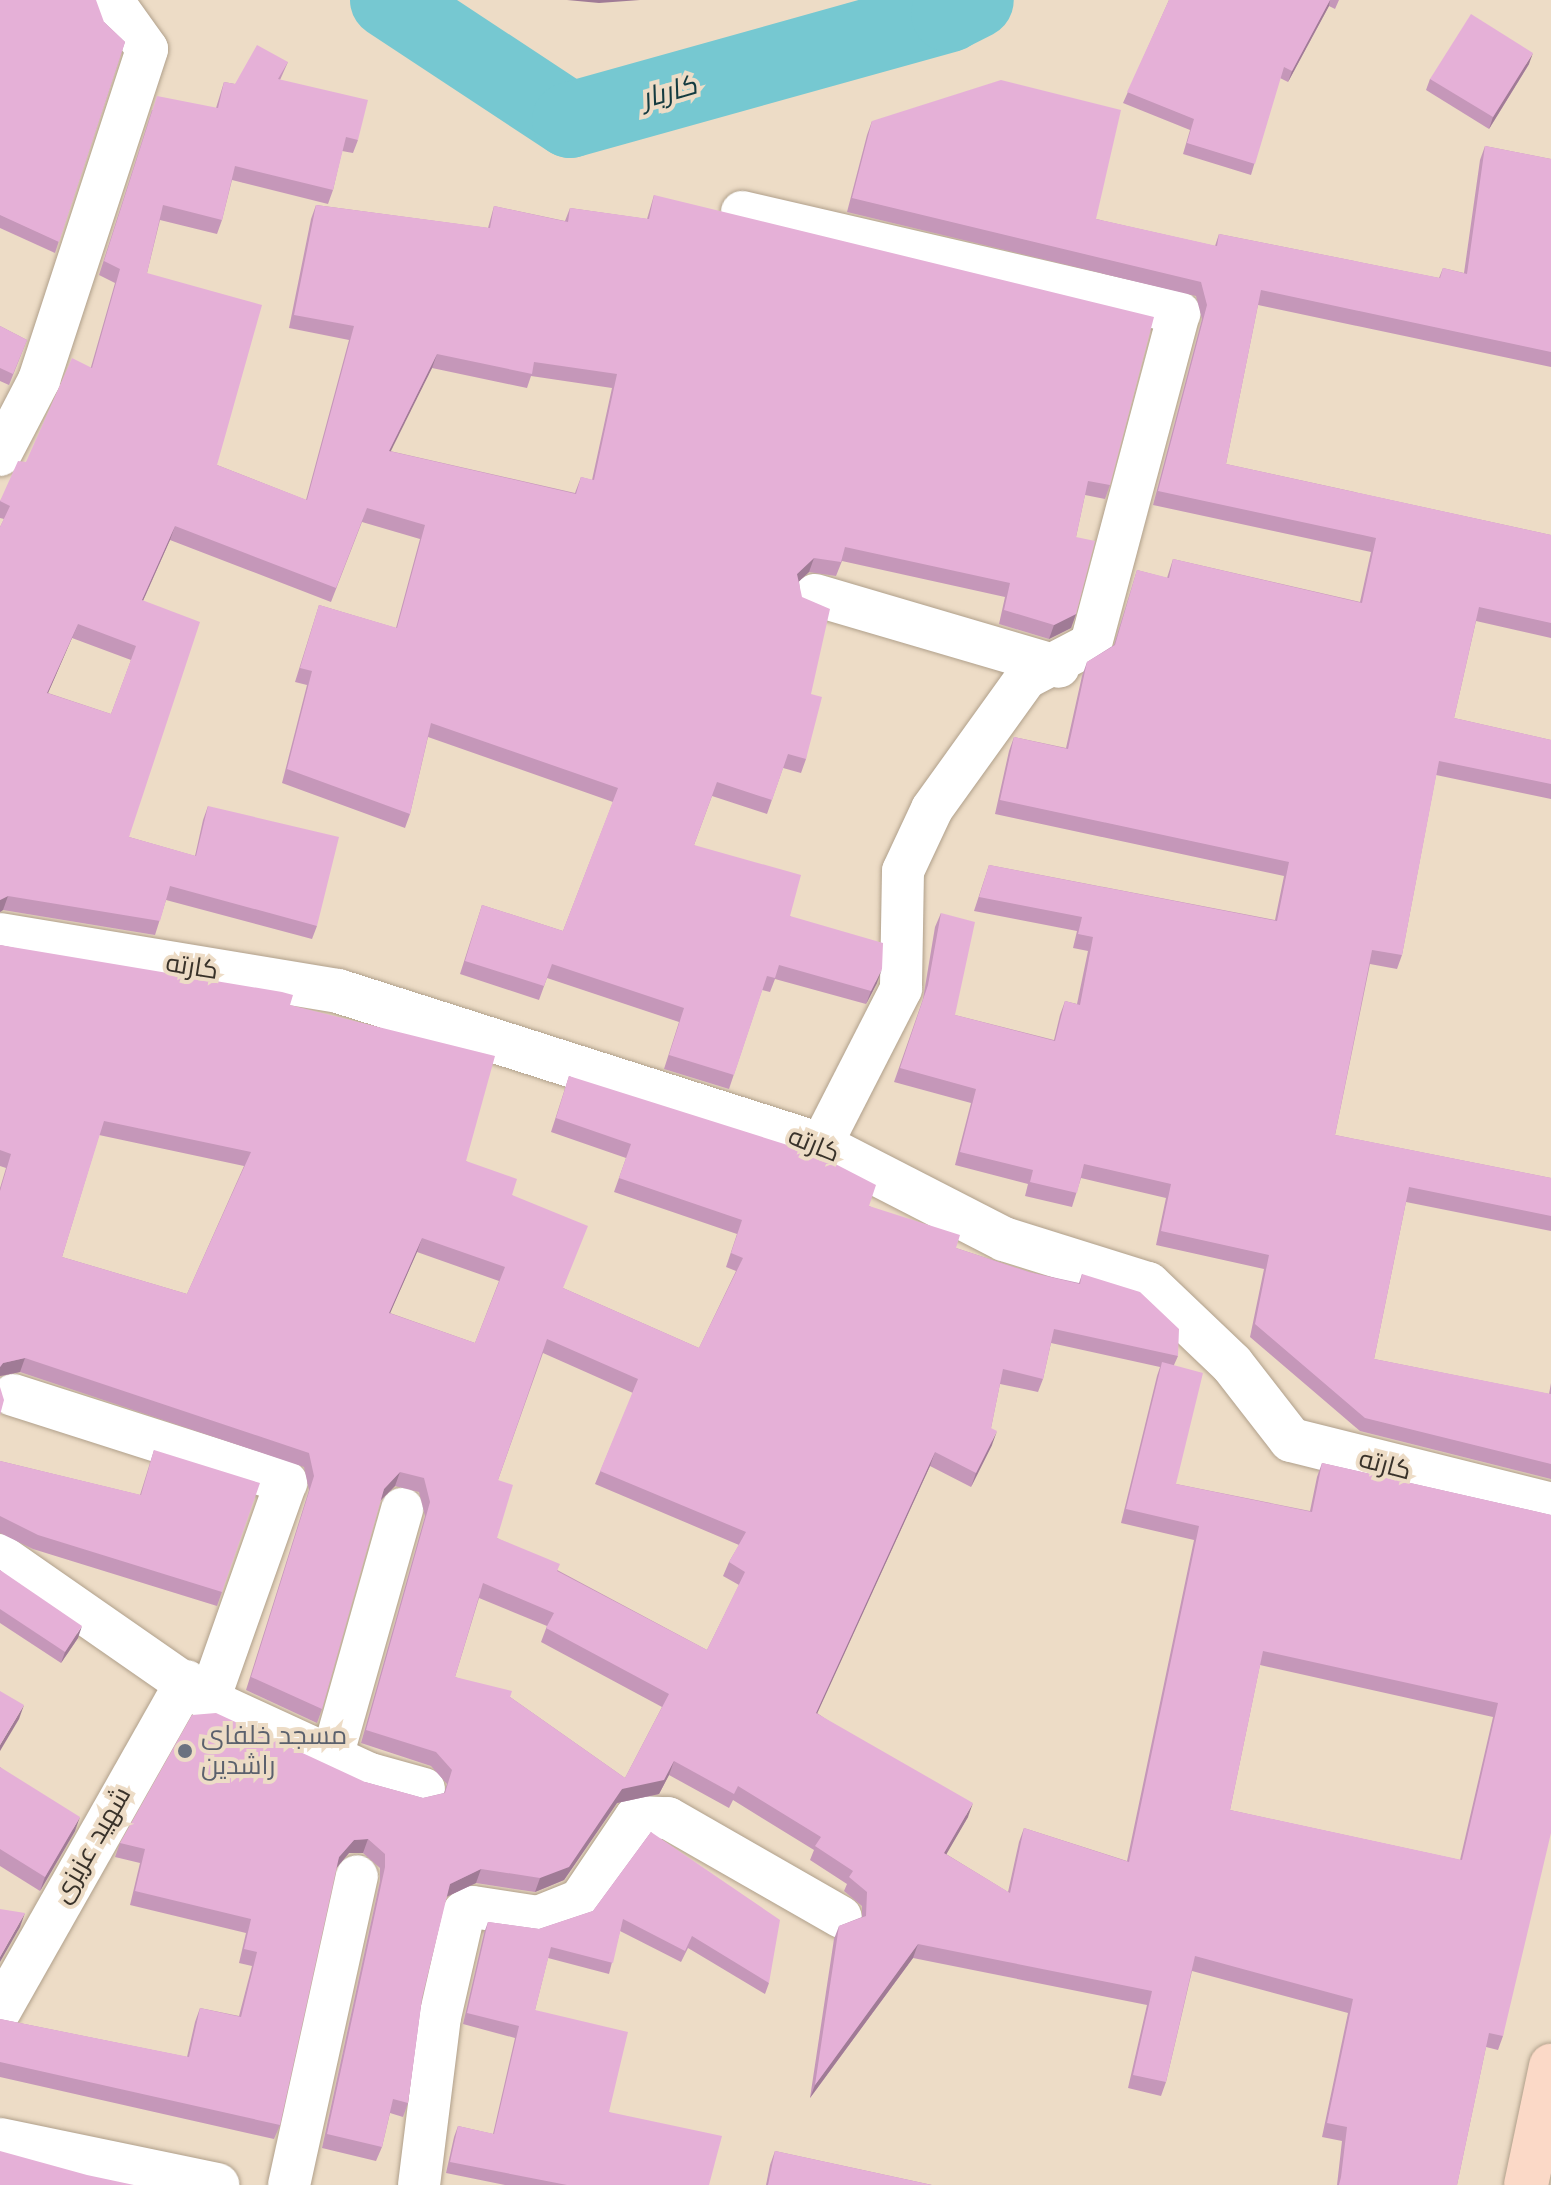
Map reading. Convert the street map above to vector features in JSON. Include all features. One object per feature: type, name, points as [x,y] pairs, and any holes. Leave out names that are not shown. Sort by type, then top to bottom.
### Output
[{"type":"main road","points":[[1526,2185],[1551,2066]]},
{"type":"street","points":[[0,455],[39,380],[147,49],[112,0]]},
{"type":"street","points":[[742,212],[1179,313],[1091,644],[1059,667],[1026,678],[932,809],[903,871],[901,989],[821,1145]]},
{"type":"street","points":[[815,595],[1059,667]]},
{"type":"street","name":"کارته","points":[[0,935],[338,991],[821,1145],[1004,1239],[1148,1284],[1232,1364],[1291,1440],[1551,1505]]},
{"type":"street","name":"شهید عزیزی","points":[[0,2011],[198,1690],[286,1482],[13,1395]]},
{"type":"street","points":[[332,1757],[402,1509]]},
{"type":"street","points":[[0,1555],[198,1690],[332,1757],[424,1789]]},
{"type":"street","points":[[419,2185],[440,2017],[464,1912],[473,1907],[538,1917],[580,1900],[636,1817],[668,1818],[841,1917]]},
{"type":"street","points":[[289,2185],[357,1876]]},
{"type":"street","points":[[0,2140],[217,2185]]},
{"type":"building","points":[[0,0],[96,0],[104,22],[125,42],[59,242],[0,215]]},
{"type":"building","points":[[1169,0],[1330,0],[1292,71],[1284,67],[1255,164],[1187,143],[1194,119],[1127,92]]},
{"type":"building","points":[[1471,14],[1533,53],[1493,117],[1430,79]]},
{"type":"building","points":[[257,45],[288,62],[278,79],[368,100],[358,140],[346,137],[333,190],[235,166],[222,220],[163,205],[147,273],[262,305],[217,465],[307,500],[354,326],[294,315],[316,205],[490,228],[494,206],[568,222],[570,208],[649,219],[654,195],[1154,317],[1110,485],[1088,481],[1076,537],[1095,541],[1076,614],[1054,625],[1004,610],[1010,583],[845,547],[841,562],[814,558],[797,574],[802,597],[830,609],[811,694],[822,697],[806,759],[788,754],[772,800],[717,782],[694,845],[801,875],[790,916],[883,943],[882,969],[871,991],[779,965],[775,978],[767,976],[734,1075],[669,1055],[684,1008],[552,964],[544,986],[465,961],[482,905],[563,931],[618,788],[431,723],[410,814],[287,769],[312,671],[300,668],[319,605],[397,628],[425,525],[367,508],[336,588],[175,526],[142,600],[200,622],[129,837],[196,856],[208,806],[339,837],[317,926],[170,886],[160,921],[8,896],[0,900],[0,527],[10,506],[0,501],[18,461],[26,462],[72,358],[92,368],[120,269],[104,261],[157,96],[218,108],[224,82],[235,84]],"holes":[[[437,354],[532,374],[534,362],[617,374],[594,480],[581,477],[576,494],[389,451]],[[78,624],[136,646],[111,714],[47,693]]]},
{"type":"building","points":[[1001,80],[1121,110],[1096,219],[1217,246],[1219,234],[1440,278],[1443,268],[1467,274],[1485,146],[1551,159],[1551,352],[1261,290],[1226,464],[1551,535],[1551,623],[1479,607],[1454,718],[1551,740],[1551,784],[1439,761],[1402,955],[1372,950],[1335,1135],[1551,1178],[1551,1216],[1409,1187],[1374,1359],[1551,1394],[1551,1464],[1365,1418],[1255,1324],[1269,1255],[1161,1231],[1171,1184],[1084,1164],[1077,1193],[1030,1182],[1033,1170],[960,1152],[976,1089],[900,1068],[928,985],[941,913],[975,922],[955,1015],[1055,1041],[1065,1001],[1080,1005],[1093,937],[1078,934],[1082,917],[979,897],[989,865],[1277,921],[1289,862],[1000,800],[1014,737],[1068,749],[1087,662],[1115,645],[1137,570],[1169,578],[1173,559],[1362,603],[1376,538],[1158,491],[1207,305],[1201,282],[852,198],[872,121]]},
{"type":"building","points":[[0,326],[27,340],[13,374],[0,368]]},
{"type":"building","points":[[0,945],[282,992],[293,995],[290,1005],[495,1056],[466,1161],[517,1179],[512,1195],[588,1226],[563,1288],[699,1348],[743,1258],[731,1253],[742,1220],[619,1178],[631,1144],[556,1118],[569,1076],[816,1154],[876,1185],[869,1206],[960,1235],[956,1248],[1029,1272],[1080,1284],[1082,1274],[1140,1292],[1179,1329],[1178,1356],[1054,1329],[1043,1379],[1003,1369],[991,1428],[997,1431],[976,1473],[935,1452],[816,1713],[973,1803],[944,1853],[1010,1893],[1024,1828],[1129,1862],[1199,1526],[1126,1509],[1162,1362],[1203,1373],[1176,1484],[1312,1512],[1322,1463],[1551,1515],[1551,1833],[1503,2036],[1489,2033],[1457,2185],[1339,2185],[1347,2127],[1327,2123],[1353,1999],[1195,1956],[1166,2082],[1133,2075],[1152,1991],[918,1944],[815,2085],[839,1926],[866,1916],[867,1892],[849,1877],[853,1871],[815,1846],[821,1837],[738,1786],[734,1794],[674,1761],[664,1780],[622,1789],[569,1867],[540,1878],[481,1869],[450,1884],[422,1998],[408,2103],[393,2099],[382,2147],[327,2134],[385,1867],[385,1854],[368,1839],[354,1840],[339,1857],[280,2125],[0,2062],[0,2019],[189,2057],[200,2008],[241,2017],[257,1952],[244,1949],[251,1919],[135,1891],[145,1849],[120,1843],[192,1715],[216,1713],[365,1782],[423,1798],[445,1793],[452,1770],[436,1752],[366,1730],[430,1502],[424,1478],[400,1472],[384,1489],[322,1709],[251,1677],[314,1476],[309,1453],[25,1358],[3,1363],[0,1367],[0,1191],[11,1154],[0,1150]],"holes":[[[104,1121],[251,1152],[187,1294],[62,1257]],[[422,1238],[505,1267],[475,1343],[389,1313]],[[547,1339],[638,1379],[600,1471],[746,1532],[729,1562],[745,1572],[707,1650],[557,1571],[560,1564],[497,1538],[513,1485],[498,1480]],[[483,1583],[554,1613],[546,1628],[669,1694],[625,1778],[510,1697],[512,1691],[455,1677]],[[1263,1651],[1498,1703],[1462,1860],[1230,1810]]]},
{"type":"building","points":[[0,1387],[4,1400],[0,1415]]},
{"type":"building","points":[[154,1450],[260,1483],[222,1592],[38,1535],[0,1516],[0,1461],[141,1495]]},
{"type":"building","points":[[0,1570],[82,1626],[65,1652],[0,1609]]},
{"type":"building","points":[[0,1691],[24,1705],[0,1745]]},
{"type":"building","points":[[0,1767],[80,1817],[45,1877],[0,1849]]},
{"type":"building","points":[[651,1832],[780,1920],[769,1983],[692,1936],[685,1951],[623,1919],[613,1963],[551,1947],[535,2010],[628,2032],[609,2112],[722,2136],[709,2185],[567,2185],[450,2162],[458,2126],[494,2134],[519,2026],[467,2013],[488,1922],[539,1929],[593,1911]]},
{"type":"building","points":[[0,1909],[25,1913],[0,1957]]},
{"type":"building","points":[[0,2151],[87,2175],[134,2185],[0,2185]]},
{"type":"building","points":[[775,2151],[932,2185],[768,2185]]},
{"type":"waterway","name":"کاربار","points":[[388,0],[570,120],[949,14],[976,0]]},
{"type":"place","name":"مسجد خلفای راشدین","points":[[185,1751]]}]
